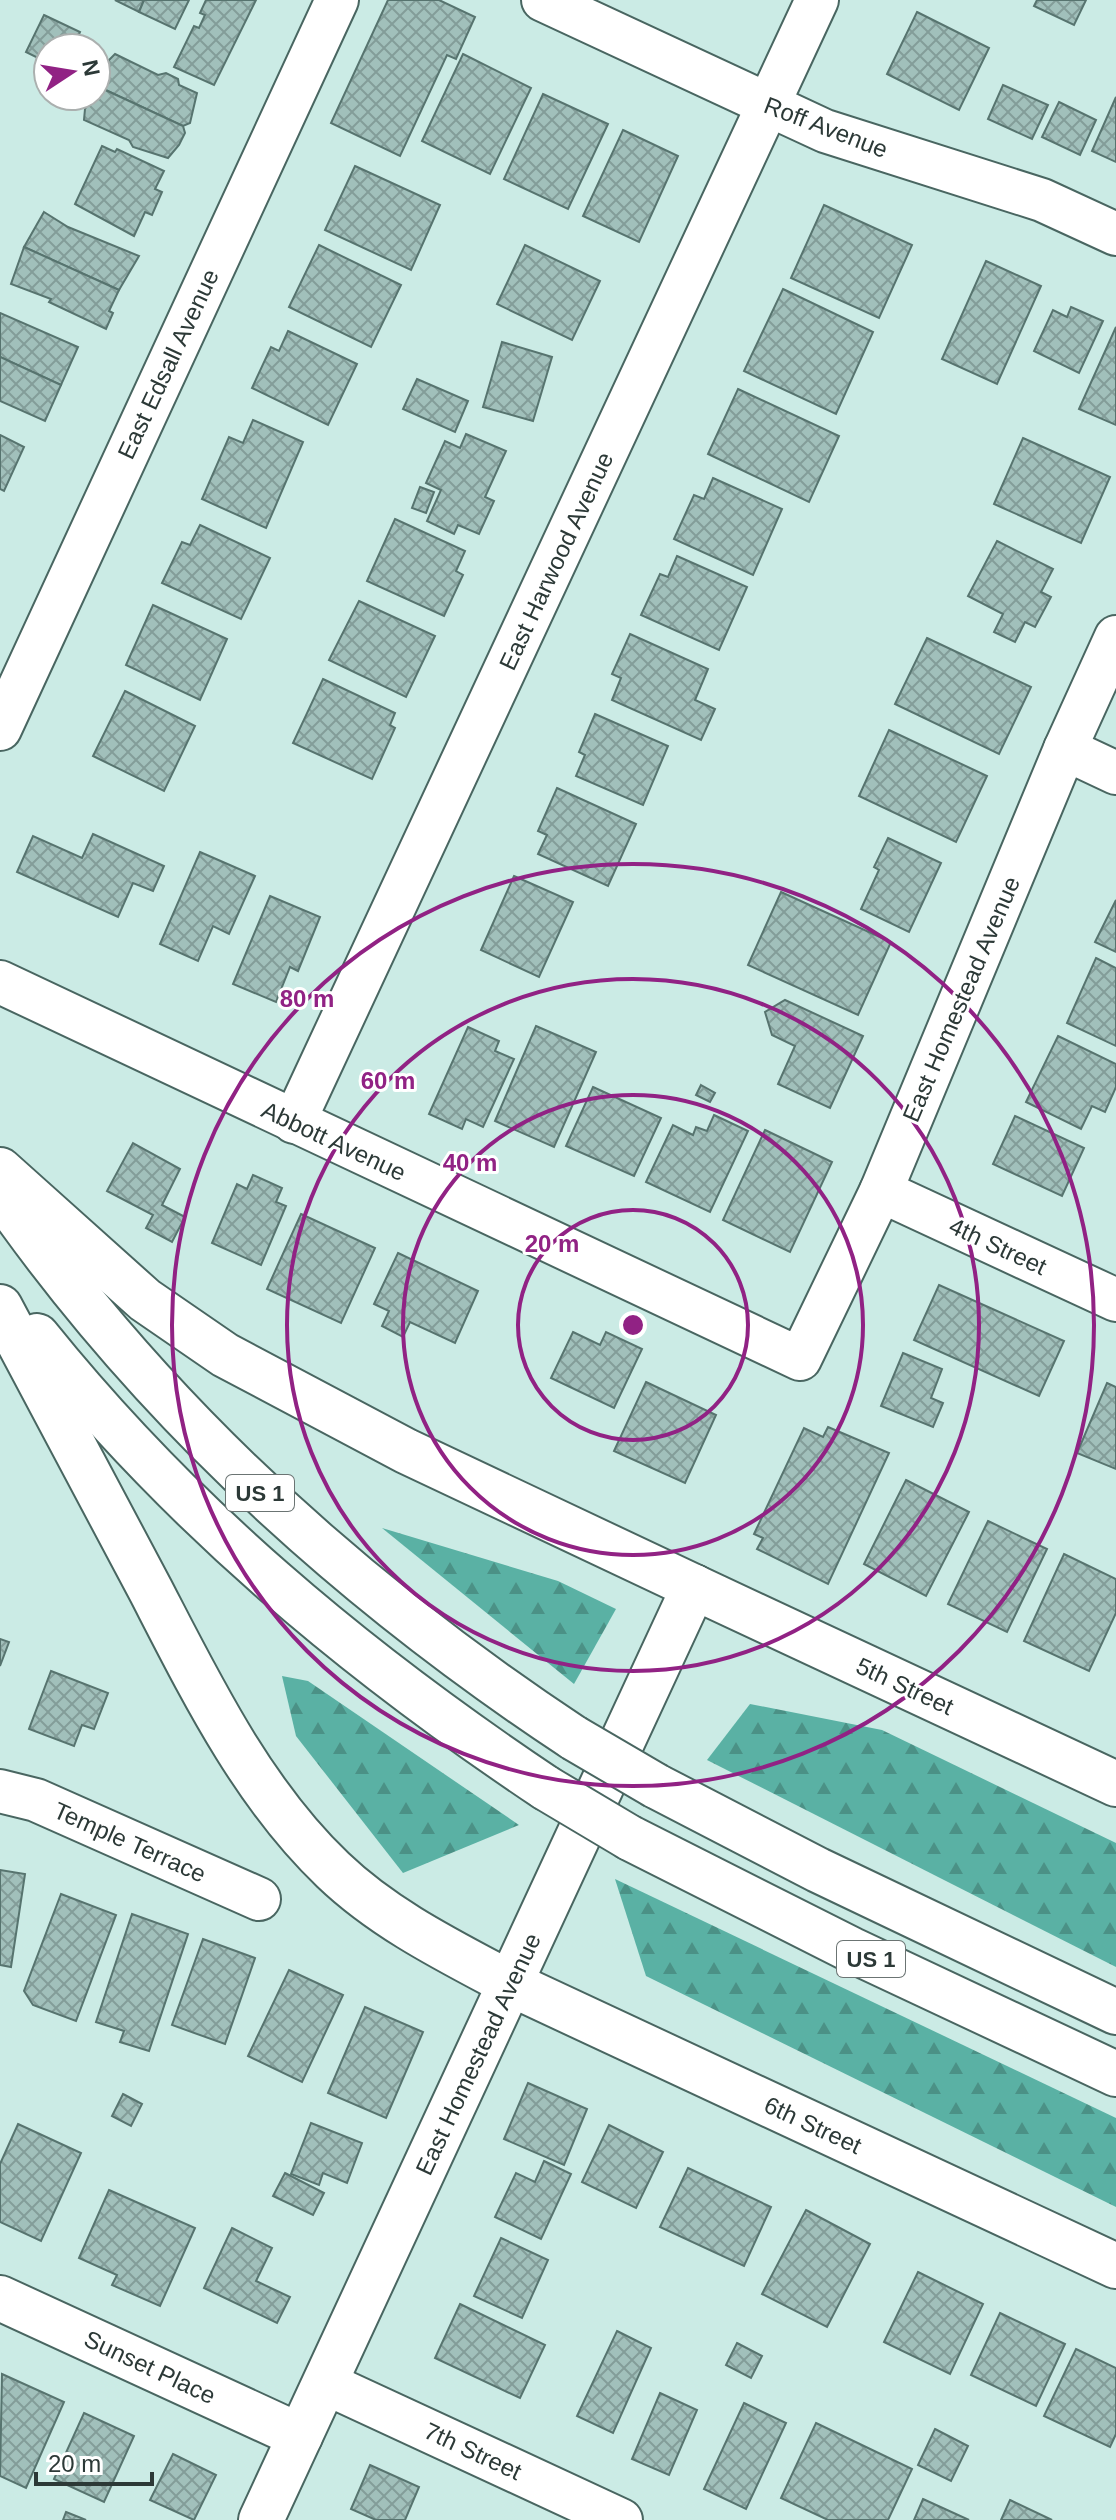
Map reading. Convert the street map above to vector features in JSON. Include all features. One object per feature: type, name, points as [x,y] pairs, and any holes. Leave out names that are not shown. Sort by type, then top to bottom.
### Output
[{"type":"main road","name":"5th Street","points":[[0,1170],[145,1300],[225,1355],[406,1451],[1116,1784]]},
{"type":"main road","name":"US 1","points":[[0,1192],[144,1375],[242,1475],[399,1614],[574,1738],[656,1786],[818,1870],[1116,2012]]},
{"type":"main road","name":"US 1","points":[[0,1290],[99,1410],[184,1500],[261,1572],[304,1611],[393,1680],[546,1788],[630,1838],[852,1950],[1116,2074]]},
{"type":"main road","name":"6th Street","points":[[0,1307],[197,1678],[250,1766],[289,1821],[334,1871],[383,1910],[511,1984],[1116,2266]]},
{"type":"main road","name":"East Homestead Avenue","points":[[261,2520],[694,1587]]},
{"type":"main road","name":"Sunset Place","points":[[0,2298],[300,2436]]},
{"type":"street","name":"East Edsall Avenue","points":[[0,729],[337,0]]},
{"type":"street","name":"Roff Avenue","points":[[543,0],[825,131],[1042,200],[1116,234]]},
{"type":"street","name":"East Harwood Avenue","points":[[294,1122],[817,0]]},
{"type":"street","name":"East Homestead Avenue","points":[[800,1359],[881,1191],[1065,749],[1116,637]]},
{"type":"street","points":[[1065,749],[1116,773]]},
{"type":"street","name":"Abbott Avenue","points":[[0,982],[800,1359]]},
{"type":"street","name":"4th Street","points":[[881,1191],[1116,1300]]},
{"type":"street","name":"Temple Terrace","points":[[0,1791],[36,1800],[259,1899]]},
{"type":"street","name":"7th Street","points":[[325,2383],[621,2520]]},
{"type":"green space","points":[[382,1528],[558,1581],[616,1609],[574,1684]]},
{"type":"green space","points":[[282,1676],[308,1681],[519,1825],[403,1873],[296,1736]]},
{"type":"green space","points":[[750,1704],[882,1730],[1116,1843],[1116,1967],[707,1760]]},
{"type":"green space","points":[[615,1879],[1116,2118],[1116,2207],[646,1976]]},
{"type":"building","points":[[115,0],[144,0],[139,12]]},
{"type":"building","points":[[144,0],[189,0],[175,29],[139,12]]},
{"type":"building","points":[[206,0],[256,0],[214,85],[174,67],[194,26],[199,28],[205,15],[200,13]]},
{"type":"building","points":[[388,0],[439,0],[475,17],[456,59],[447,55],[400,156],[331,123]]},
{"type":"building","points":[[1037,0],[1086,0],[1074,25],[1034,6]]},
{"type":"building","points":[[917,12],[989,48],[959,110],[887,74]]},
{"type":"building","points":[[44,15],[80,32],[36,32]]},
{"type":"building","points":[[32,40],[32,55],[26,52]]},
{"type":"building","points":[[115,54],[158,75],[166,73],[178,79],[179,85],[197,93],[190,123],[183,126],[112,93],[112,57]]},
{"type":"building","points":[[463,54],[531,88],[490,174],[422,141]]},
{"type":"building","points":[[1003,85],[1048,105],[1032,139],[988,119]]},
{"type":"building","points":[[112,93],[183,126],[185,133],[168,158],[133,147],[129,140],[84,120],[85,112],[112,112]]},
{"type":"building","points":[[543,94],[608,124],[568,209],[504,179]]},
{"type":"building","points":[[1116,97],[1116,162],[1092,151]]},
{"type":"building","points":[[1059,102],[1096,120],[1080,155],[1042,137]]},
{"type":"building","points":[[623,130],[678,156],[639,242],[583,216]]},
{"type":"building","points":[[102,146],[115,152],[117,149],[164,171],[155,189],[162,192],[152,215],[145,212],[134,236],[75,204]]},
{"type":"building","points":[[355,166],[440,205],[411,270],[325,230]]},
{"type":"building","points":[[824,205],[912,245],[879,318],[791,278]]},
{"type":"building","points":[[44,212],[68,227],[139,256],[119,290],[24,247]]},
{"type":"building","points":[[319,245],[401,285],[371,347],[289,307]]},
{"type":"building","points":[[525,245],[600,281],[572,340],[497,304]]},
{"type":"building","points":[[24,247],[119,290],[109,311],[113,313],[106,329],[49,302],[51,299],[11,284]]},
{"type":"building","points":[[986,261],[1041,286],[997,384],[942,359]]},
{"type":"building","points":[[783,289],[873,332],[836,414],[744,371]]},
{"type":"building","points":[[1071,307],[1103,321],[1079,373],[1034,351],[1053,310],[1067,317]]},
{"type":"building","points":[[0,313],[78,347],[61,385],[0,357]]},
{"type":"building","points":[[1116,327],[1116,425],[1079,409]]},
{"type":"building","points":[[288,331],[357,364],[328,425],[252,388],[271,347],[279,351]]},
{"type":"building","points":[[502,342],[552,357],[533,421],[483,407]]},
{"type":"building","points":[[0,357],[61,385],[45,421],[0,401]]},
{"type":"building","points":[[417,379],[468,401],[455,432],[403,409]]},
{"type":"building","points":[[738,389],[839,436],[809,502],[708,454]]},
{"type":"building","points":[[253,420],[303,442],[266,528],[202,499],[229,437],[243,443]]},
{"type":"building","points":[[466,434],[506,451],[485,497],[494,501],[479,534],[458,525],[454,534],[427,521],[441,490],[426,483],[445,441],[460,448]]},
{"type":"building","points":[[0,435],[24,447],[4,491],[0,489]]},
{"type":"building","points":[[1023,438],[1110,477],[1081,543],[994,504]]},
{"type":"building","points":[[713,478],[782,509],[753,575],[674,539],[694,495],[704,499]]},
{"type":"building","points":[[420,487],[434,492],[426,513],[412,508]]},
{"type":"building","points":[[395,519],[465,551],[456,571],[463,575],[444,616],[367,581]]},
{"type":"building","points":[[200,525],[270,558],[241,619],[162,583],[182,542],[190,545]]},
{"type":"building","points":[[997,541],[1053,569],[1041,592],[1051,597],[1035,627],[1025,622],[1015,642],[994,632],[1003,614],[968,596]]},
{"type":"building","points":[[677,556],[747,587],[719,650],[641,615],[660,574],[668,577]]},
{"type":"building","points":[[359,601],[435,636],[406,697],[329,660]]},
{"type":"building","points":[[153,605],[227,639],[200,700],[126,665]]},
{"type":"building","points":[[630,634],[708,669],[695,700],[715,709],[701,740],[612,700],[621,678],[612,674]]},
{"type":"building","points":[[927,638],[1031,687],[999,754],[895,704]]},
{"type":"building","points":[[323,679],[395,713],[390,725],[395,728],[372,779],[293,743]]},
{"type":"building","points":[[125,691],[195,726],[164,791],[93,756]]},
{"type":"building","points":[[595,714],[668,746],[643,805],[576,776],[585,755],[579,752]]},
{"type":"building","points":[[889,730],[987,776],[956,842],[859,796]]},
{"type":"building","points":[[557,788],[636,824],[608,886],[538,854],[547,835],[538,831]]},
{"type":"building","points":[[93,834],[164,866],[153,891],[133,883],[118,917],[17,872],[33,836],[82,858]]},
{"type":"building","points":[[888,838],[941,863],[909,932],[861,909],[879,870],[874,867]]},
{"type":"building","points":[[200,852],[255,876],[229,934],[213,926],[198,961],[160,944]]},
{"type":"building","points":[[514,876],[573,902],[539,977],[481,950]]},
{"type":"building","points":[[781,892],[891,942],[858,1015],[748,965]]},
{"type":"building","points":[[270,896],[320,917],[298,971],[290,967],[276,1002],[233,984]]},
{"type":"building","points":[[1116,900],[1116,952],[1095,942]]},
{"type":"building","points":[[1096,958],[1116,968],[1116,1046],[1067,1023]]},
{"type":"building","points":[[785,1000],[863,1036],[830,1108],[778,1084],[795,1046],[772,1035],[765,1012]]},
{"type":"building","points":[[536,1026],[596,1052],[554,1147],[495,1121]]},
{"type":"building","points":[[468,1027],[499,1041],[495,1051],[514,1059],[483,1127],[466,1119],[462,1129],[429,1114]]},
{"type":"building","points":[[1058,1036],[1116,1064],[1116,1087],[1105,1112],[1092,1106],[1081,1129],[1026,1102]]},
{"type":"building","points":[[701,1085],[715,1093],[710,1102],[696,1095]]},
{"type":"building","points":[[593,1087],[661,1118],[634,1176],[566,1146]]},
{"type":"building","points":[[714,1115],[748,1131],[710,1212],[646,1182],[673,1125],[693,1135],[696,1127],[707,1131]]},
{"type":"building","points":[[1015,1116],[1084,1148],[1062,1196],[993,1164]]},
{"type":"building","points":[[765,1130],[832,1162],[790,1252],[723,1220]]},
{"type":"building","points":[[133,1143],[180,1169],[162,1205],[185,1217],[172,1242],[146,1228],[153,1215],[107,1191]]},
{"type":"building","points":[[253,1175],[282,1188],[276,1202],[286,1206],[261,1265],[212,1243],[237,1184],[247,1189]]},
{"type":"building","points":[[301,1214],[375,1248],[341,1323],[267,1289]]},
{"type":"building","points":[[398,1253],[478,1291],[455,1343],[410,1322],[403,1337],[382,1326],[389,1311],[374,1304]]},
{"type":"building","points":[[939,1285],[1064,1341],[1039,1396],[914,1340]]},
{"type":"building","points":[[573,1332],[600,1345],[606,1332],[642,1349],[614,1408],[551,1378]]},
{"type":"building","points":[[903,1353],[942,1369],[931,1398],[943,1403],[933,1427],[881,1406]]},
{"type":"building","points":[[646,1382],[716,1415],[685,1483],[614,1451]]},
{"type":"building","points":[[1107,1383],[1116,1387],[1116,1469],[1077,1453]]},
{"type":"building","points":[[828,1427],[889,1453],[828,1584],[757,1549],[763,1538],[754,1534],[804,1428],[823,1437]]},
{"type":"building","points":[[906,1480],[969,1512],[926,1596],[864,1564]]},
{"type":"building","points":[[988,1521],[1047,1549],[1007,1632],[948,1604]]},
{"type":"building","points":[[1064,1554],[1116,1579],[1116,1613],[1089,1671],[1024,1641]]},
{"type":"building","points":[[0,1639],[9,1642],[0,1666]]},
{"type":"building","points":[[51,1671],[108,1693],[94,1729],[82,1725],[74,1746],[29,1729]]},
{"type":"building","points":[[0,1870],[25,1874],[11,1967],[0,1965]]},
{"type":"building","points":[[61,1894],[116,1915],[76,2021],[33,2005],[24,1991]]},
{"type":"building","points":[[132,1914],[188,1934],[149,2051],[120,2042],[124,2031],[96,2022]]},
{"type":"building","points":[[203,1939],[255,1958],[225,2044],[172,2025]]},
{"type":"building","points":[[289,1970],[343,1995],[302,2082],[248,2056]]},
{"type":"building","points":[[365,2007],[423,2032],[386,2118],[328,2093]]},
{"type":"building","points":[[528,2083],[587,2109],[564,2165],[504,2139]]},
{"type":"building","points":[[123,2094],[142,2104],[131,2126],[112,2116]]},
{"type":"building","points":[[311,2123],[362,2143],[347,2183],[323,2173],[319,2185],[291,2174]]},
{"type":"building","points":[[18,2124],[81,2153],[41,2241],[0,2222],[0,2164]]},
{"type":"building","points":[[609,2125],[663,2152],[636,2208],[582,2182]]},
{"type":"building","points":[[544,2161],[571,2174],[541,2239],[495,2217],[516,2173],[535,2182]]},
{"type":"building","points":[[688,2168],[771,2207],[744,2266],[660,2227]]},
{"type":"building","points":[[285,2173],[324,2193],[313,2215],[273,2196]]},
{"type":"building","points":[[109,2190],[195,2228],[160,2306],[112,2285],[117,2275],[79,2258]]},
{"type":"building","points":[[806,2210],[870,2244],[827,2327],[762,2294]]},
{"type":"building","points":[[232,2228],[272,2248],[256,2281],[290,2297],[277,2323],[204,2288]]},
{"type":"building","points":[[501,2238],[548,2260],[522,2318],[474,2296]]},
{"type":"building","points":[[918,2272],[983,2304],[950,2374],[884,2342]]},
{"type":"building","points":[[460,2304],[545,2345],[520,2398],[435,2358]]},
{"type":"building","points":[[1000,2313],[1065,2344],[1036,2406],[971,2375]]},
{"type":"building","points":[[617,2331],[651,2348],[613,2433],[577,2416]]},
{"type":"building","points":[[737,2343],[762,2356],[751,2378],[726,2365]]},
{"type":"building","points":[[1076,2349],[1116,2368],[1116,2434],[1110,2447],[1044,2416]]},
{"type":"building","points":[[2,2374],[64,2402],[26,2488],[0,2476]]},
{"type":"building","points":[[660,2393],[697,2410],[669,2475],[632,2459]]},
{"type":"building","points":[[744,2403],[786,2423],[746,2509],[704,2489]]},
{"type":"building","points":[[84,2413],[134,2436],[104,2502],[54,2479]]},
{"type":"building","points":[[816,2423],[912,2469],[888,2520],[828,2520],[781,2498]]},
{"type":"building","points":[[935,2429],[968,2446],[951,2481],[918,2465]]},
{"type":"building","points":[[173,2454],[216,2475],[194,2520],[150,2500]]},
{"type":"building","points":[[370,2465],[419,2487],[405,2520],[376,2520],[351,2509]]},
{"type":"building","points":[[923,2499],[969,2520],[914,2520]]},
{"type":"building","points":[[1010,2500],[1052,2520],[1001,2520]]},
{"type":"building","points":[[66,2512],[86,2520],[63,2520]]}]
